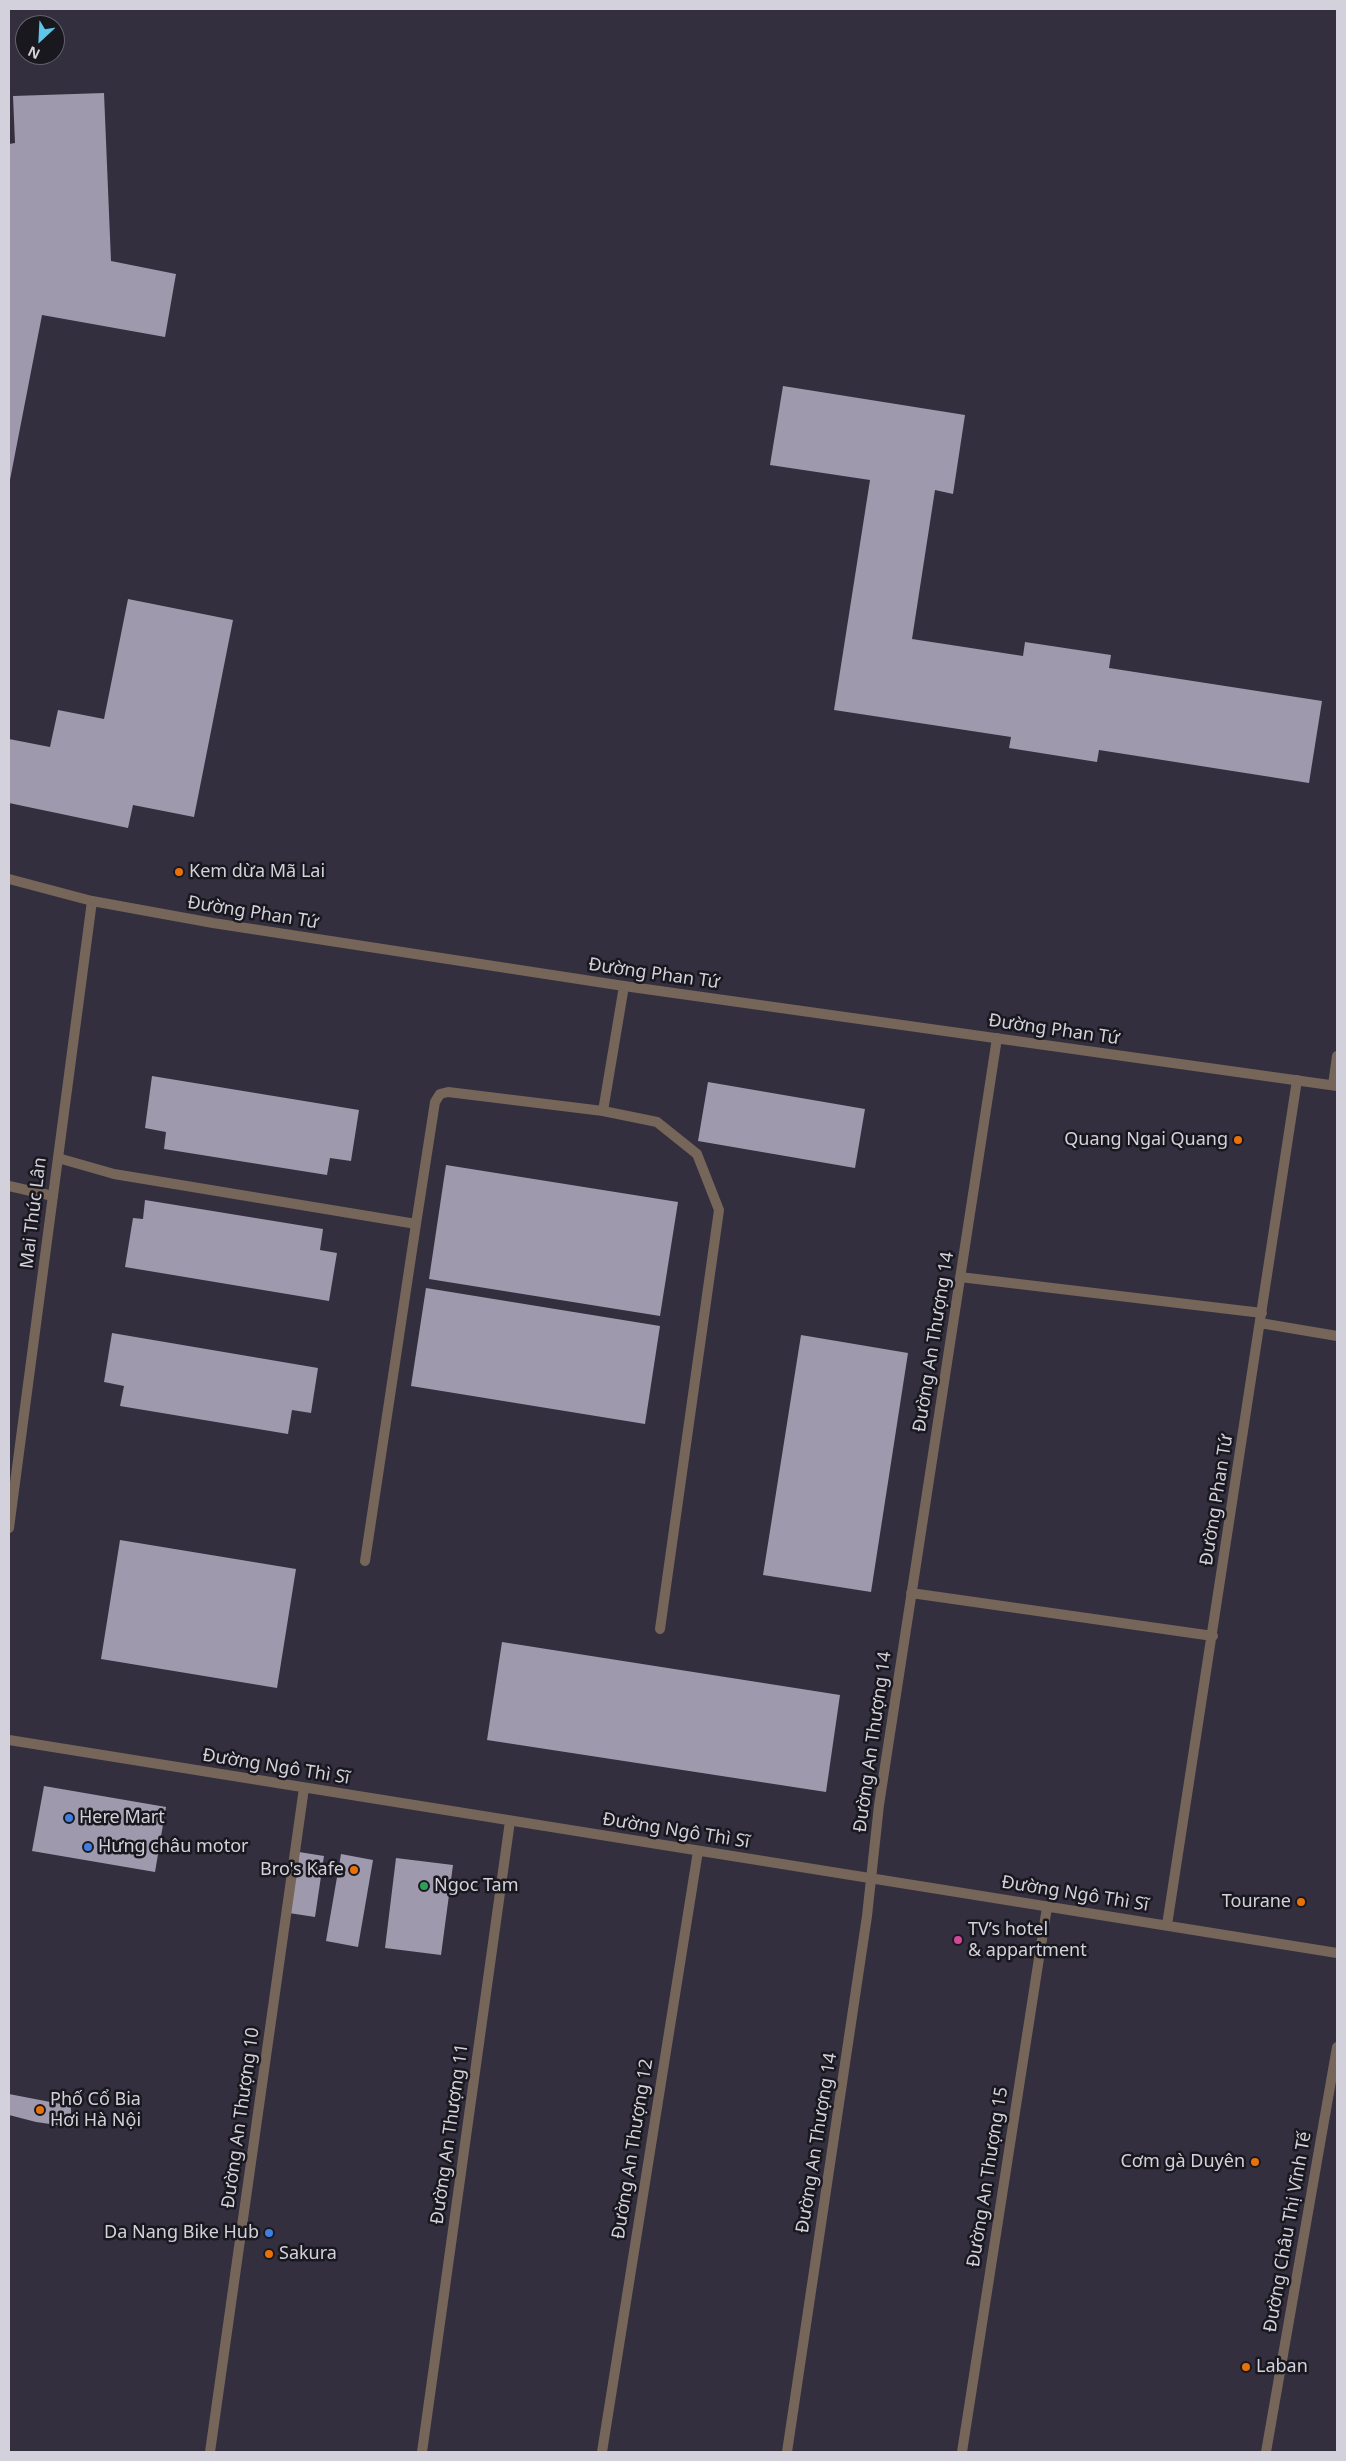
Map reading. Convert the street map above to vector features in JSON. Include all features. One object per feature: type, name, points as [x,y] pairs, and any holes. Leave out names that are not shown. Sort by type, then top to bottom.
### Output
[{"type":"street","name":"Đường Phan Tứ","points":[[9,880],[92,901],[213,924],[952,1034],[997,1038],[1335,1085]]},
{"type":"street","name":"Mai Thúc Lân","points":[[9,1528],[92,901]]},
{"type":"street","points":[[603,1111],[624,986]]},
{"type":"street","name":"Đường An Thượng 14","points":[[787,2452],[872,1879],[879,1805],[997,1038]]},
{"type":"street","points":[[1335,1085],[1337,1056]]},
{"type":"street","name":"Đường Phan Tứ","points":[[1167,1926],[1297,1080]]},
{"type":"street","points":[[365,1561],[435,1102],[440,1094],[448,1092],[603,1111],[657,1122],[697,1154],[719,1210],[660,1629]]},
{"type":"street","points":[[58,1158],[114,1174],[416,1224]]},
{"type":"street","points":[[9,1186],[53,1196]]},
{"type":"street","points":[[960,1277],[1261,1318],[1337,1336]]},
{"type":"street","points":[[911,1593],[1213,1636]]},
{"type":"street","name":"Đường Ngô Thì Sĩ","points":[[9,1740],[1337,1953]]},
{"type":"street","name":"Đường An Thượng 10","points":[[210,2452],[304,1788]]},
{"type":"street","name":"Đường An Thượng 11","points":[[422,2452],[510,1821]]},
{"type":"street","name":"Đường An Thượng 12","points":[[602,2452],[698,1851]]},
{"type":"street","name":"Đường An Thượng 15","points":[[962,2452],[1048,1907]]},
{"type":"street","name":"Đường Châu Thị Vĩnh Tế","points":[[1266,2452],[1337,2047]]},
{"type":"building","points":[[104,93],[111,261],[176,274],[165,337],[42,315],[9,485],[9,144],[15,143],[13,96]]},
{"type":"building","points":[[783,386],[965,415],[953,494],[935,490],[912,639],[1023,656],[1025,642],[1111,655],[1109,668],[1322,701],[1309,783],[1099,750],[1097,762],[1009,748],[1011,737],[834,710],[870,480],[770,465]]},
{"type":"building","points":[[128,599],[233,620],[194,817],[133,805],[128,828],[9,803],[9,739],[50,747],[58,710],[104,719]]},
{"type":"building","points":[[152,1076],[359,1110],[351,1161],[330,1158],[327,1175],[164,1149],[166,1132],[145,1128]]},
{"type":"building","points":[[708,1082],[865,1109],[855,1168],[698,1141]]},
{"type":"building","points":[[446,1165],[678,1202],[660,1316],[429,1279]]},
{"type":"building","points":[[145,1200],[323,1229],[320,1250],[337,1253],[329,1301],[125,1267],[133,1218],[143,1219]]},
{"type":"building","points":[[426,1288],[660,1326],[645,1424],[411,1386]]},
{"type":"building","points":[[112,1333],[318,1368],[311,1413],[292,1410],[288,1434],[120,1406],[124,1386],[104,1382]]},
{"type":"building","points":[[801,1335],[908,1353],[871,1592],[763,1575]]},
{"type":"building","points":[[120,1540],[296,1569],[277,1688],[101,1659]]},
{"type":"building","points":[[502,1642],[840,1695],[826,1792],[487,1740]]},
{"type":"building","points":[[44,1786],[166,1807],[155,1872],[32,1851]]},
{"type":"building","points":[[299,1852],[324,1856],[315,1917],[289,1913]]},
{"type":"building","points":[[341,1854],[373,1860],[358,1947],[326,1941]]},
{"type":"building","points":[[396,1858],[453,1865],[441,1955],[385,1948]]},
{"type":"building","name":"Phố Cổ Bia Hơi Hà Nội","points":[[9,2094],[71,2106],[71,2127],[36,2122],[9,2115]]},
{"type":"place","name":"Kem dừa Mã Lai","points":[[179,872]]},
{"type":"place","name":"Quang Ngai Quang","points":[[1238,1140]]},
{"type":"place","name":"Here Mart","points":[[69,1818]]},
{"type":"place","name":"Hưng châu motor","points":[[88,1847]]},
{"type":"place","name":"Bro's Kafe","points":[[354,1870]]},
{"type":"place","name":"Ngoc Tam","points":[[424,1886]]},
{"type":"place","name":"Tourane","points":[[1301,1902]]},
{"type":"place","name":"TV’s hotel & appartment","points":[[958,1940]]},
{"type":"place","name":"Phố Cổ Bia Hơi Hà Nội","points":[[40,2110]]},
{"type":"place","name":"Cơm gà Duyên","points":[[1255,2162]]},
{"type":"place","name":"Da Nang Bike Hub","points":[[269,2233]]},
{"type":"place","name":"Sakura","points":[[269,2254]]},
{"type":"place","name":"Laban","points":[[1246,2367]]}]
